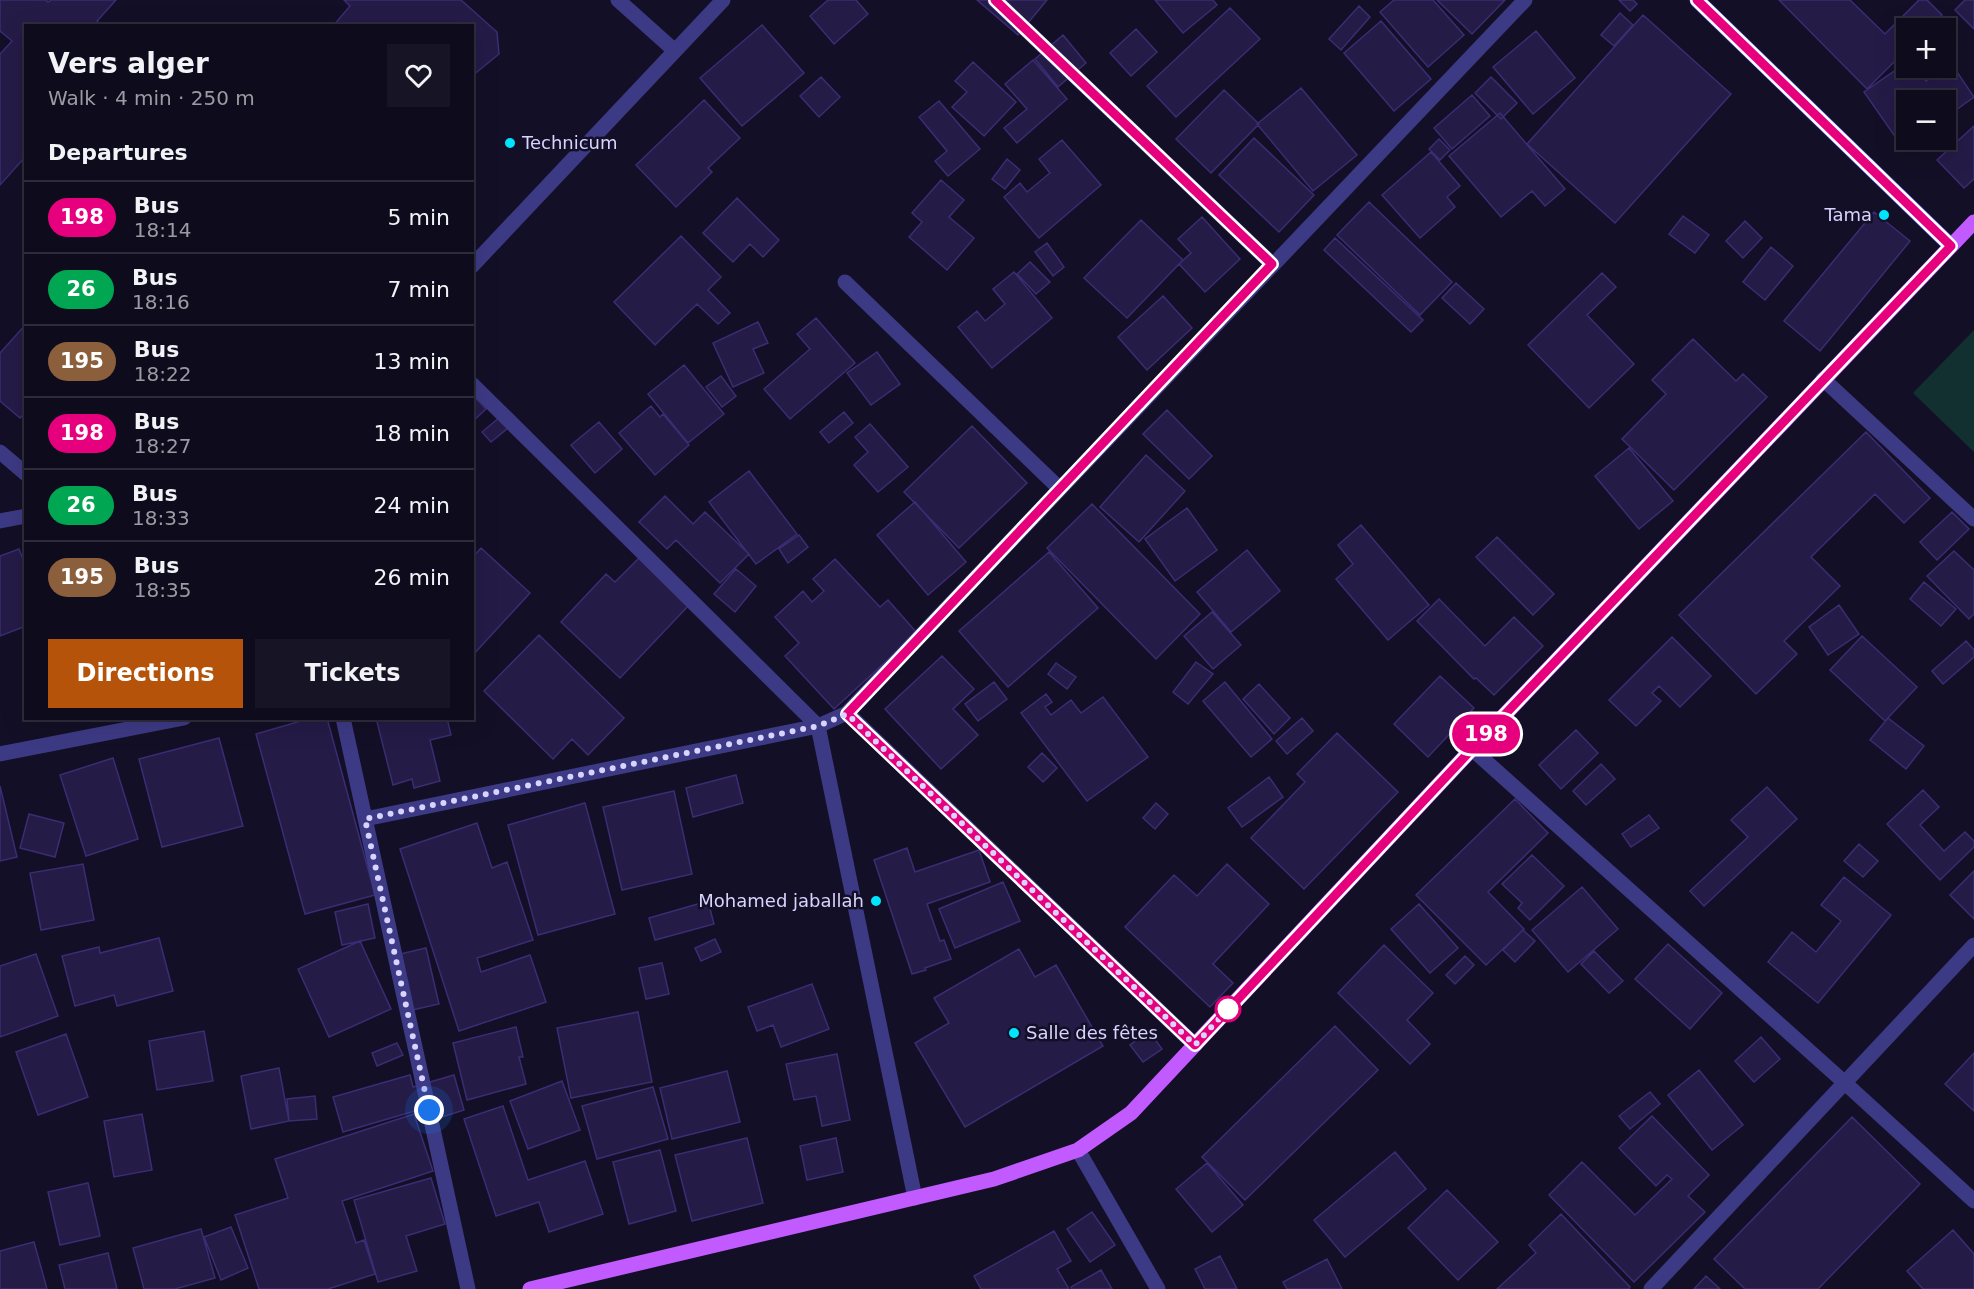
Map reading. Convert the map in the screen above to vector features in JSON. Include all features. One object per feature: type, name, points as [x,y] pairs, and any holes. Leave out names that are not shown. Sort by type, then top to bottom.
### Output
[{"type":"main road","points":[[1697,0],[1951,246]]},
{"type":"main road","points":[[530,1289],[994,1179],[1078,1150],[1131,1113],[1472,749],[1974,222]]},
{"type":"street","points":[[618,0],[675,51]]},
{"type":"street","points":[[474,264],[723,0]]},
{"type":"street","points":[[995,0],[1272,264]]},
{"type":"street","points":[[365,819],[818,726],[847,714],[1525,0]]},
{"type":"street","points":[[845,282],[1060,489]]},
{"type":"street","points":[[1823,379],[1974,519]]},
{"type":"street","points":[[474,386],[818,726],[915,1198]]},
{"type":"street","points":[[0,452],[24,472]]},
{"type":"street","points":[[0,521],[24,516]]},
{"type":"street","points":[[847,714],[1195,1045]]},
{"type":"street","points":[[0,754],[174,720]]},
{"type":"street","points":[[344,720],[468,1289]]},
{"type":"street","points":[[1472,749],[1845,1083],[1974,1202]]},
{"type":"street","points":[[1651,1289],[1974,945]]},
{"type":"street","points":[[1078,1150],[1158,1289]]},
{"type":"green space","points":[[1974,330],[1974,452],[1913,393]]},
{"type":"building","points":[[0,0],[46,0],[48,2],[51,0],[116,0],[97,21],[100,24],[24,24],[24,158],[0,185],[0,54],[12,41],[0,31]]},
{"type":"building","points":[[344,0],[461,0],[497,32],[499,54],[474,74],[474,24],[335,24],[350,6]]},
{"type":"building","points":[[828,0],[856,0],[868,14],[834,44],[810,16]]},
{"type":"building","points":[[977,0],[1047,0],[1018,35]]},
{"type":"building","points":[[1155,0],[1213,0],[1217,5],[1183,33]]},
{"type":"building","points":[[1394,0],[1433,0],[1464,35],[1428,67],[1380,12]]},
{"type":"building","points":[[1437,0],[1505,0],[1472,34]]},
{"type":"building","points":[[1619,0],[1633,0],[1637,4],[1630,11]]},
{"type":"building","points":[[1779,0],[1850,0],[1885,34],[1896,23],[1896,60],[1867,89]]},
{"type":"building","points":[[1919,0],[1927,0],[1942,15],[1939,18],[1901,18]]},
{"type":"building","points":[[1965,0],[1974,0],[1974,29],[1955,10]]},
{"type":"building","points":[[1359,6],[1370,17],[1341,50],[1329,39]]},
{"type":"building","points":[[1230,8],[1260,39],[1176,117],[1147,86]]},
{"type":"building","points":[[1620,13],[1633,25],[1614,46],[1601,35]]},
{"type":"building","points":[[1643,15],[1731,94],[1615,223],[1527,144]]},
{"type":"building","points":[[1381,21],[1431,79],[1394,111],[1344,53]]},
{"type":"building","points":[[762,25],[804,73],[742,126],[700,78]]},
{"type":"building","points":[[1136,29],[1157,52],[1131,76],[1110,53]]},
{"type":"building","points":[[1536,31],[1575,78],[1533,114],[1493,67]]},
{"type":"building","points":[[1063,35],[1086,63],[1058,87],[1035,59]]},
{"type":"building","points":[[1033,60],[1067,99],[1017,143],[1004,128],[1027,109],[1005,84]]},
{"type":"building","points":[[973,62],[1016,102],[984,136],[952,107],[967,92],[955,81]]},
{"type":"building","points":[[1896,70],[1896,78],[1924,78],[1926,81],[1930,78],[1956,78],[1956,70],[1974,97],[1956,110],[1956,90],[1896,90],[1896,138],[1864,92]]},
{"type":"building","points":[[821,77],[840,97],[819,117],[800,96]]},
{"type":"building","points":[[1491,77],[1517,103],[1501,119],[1475,93]]},
{"type":"building","points":[[1301,88],[1357,155],[1313,191],[1257,124]]},
{"type":"building","points":[[1224,90],[1259,124],[1211,173],[1176,139]]},
{"type":"building","points":[[1472,95],[1490,116],[1452,149],[1434,128]]},
{"type":"building","points":[[704,100],[740,138],[708,168],[712,172],[676,207],[636,165]]},
{"type":"building","points":[[939,101],[980,149],[948,176],[935,161],[947,151],[919,117]]},
{"type":"building","points":[[1500,113],[1565,189],[1545,206],[1532,191],[1501,217],[1449,156]]},
{"type":"building","points":[[1974,126],[1974,179],[1964,188],[1937,160],[1948,150],[1956,150],[1956,143]]},
{"type":"building","points":[[1254,138],[1314,195],[1279,232],[1219,175]]},
{"type":"building","points":[[1439,139],[1450,150],[1440,160],[1429,149]]},
{"type":"building","points":[[1062,140],[1101,185],[1039,238],[1004,197],[1020,183],[1027,192],[1050,173],[1039,159]]},
{"type":"building","points":[[1431,152],[1460,186],[1447,197],[1455,207],[1420,238],[1382,195]]},
{"type":"building","points":[[1007,159],[1020,170],[1005,189],[992,179]]},
{"type":"building","points":[[941,180],[964,200],[949,217],[974,238],[947,270],[909,237],[922,222],[912,213]]},
{"type":"building","points":[[737,198],[779,240],[763,257],[750,244],[733,262],[703,233]]},
{"type":"building","points":[[1369,202],[1452,282],[1420,315],[1337,235]]},
{"type":"building","points":[[1874,212],[1910,241],[1820,351],[1784,321]]},
{"type":"building","points":[[1683,216],[1709,235],[1695,253],[1669,234]]},
{"type":"building","points":[[1202,217],[1240,259],[1205,292],[1179,264],[1191,253],[1178,239]]},
{"type":"building","points":[[1141,220],[1183,260],[1127,318],[1084,278]]},
{"type":"building","points":[[1745,221],[1762,238],[1743,258],[1726,241]]},
{"type":"building","points":[[681,236],[721,277],[708,290],[730,313],[718,324],[697,304],[655,345],[614,302]]},
{"type":"building","points":[[1335,238],[1423,320],[1411,332],[1324,250]]},
{"type":"building","points":[[1047,243],[1064,267],[1053,276],[1035,252]]},
{"type":"building","points":[[1771,247],[1793,266],[1765,300],[1743,282]]},
{"type":"building","points":[[1030,262],[1050,282],[1036,294],[1017,274]]},
{"type":"building","points":[[1014,272],[1052,318],[992,368],[958,327],[977,311],[985,321],[1005,304],[993,289]]},
{"type":"building","points":[[1602,273],[1616,287],[1587,315],[1634,364],[1589,408],[1528,345]]},
{"type":"building","points":[[1456,283],[1484,309],[1470,324],[1442,298]]},
{"type":"building","points":[[1163,296],[1192,328],[1147,370],[1118,337]]},
{"type":"building","points":[[816,318],[855,363],[790,419],[764,389],[810,349],[797,334]]},
{"type":"building","points":[[758,322],[768,343],[753,349],[764,373],[733,387],[713,343]]},
{"type":"building","points":[[24,326],[24,414],[20,418],[0,401],[0,353]]},
{"type":"building","points":[[1693,339],[1736,381],[1743,374],[1767,397],[1674,490],[1622,439],[1666,394],[1652,380]]},
{"type":"building","points":[[877,352],[900,384],[871,405],[847,373]]},
{"type":"building","points":[[684,365],[724,414],[688,443],[648,394]]},
{"type":"building","points":[[721,376],[736,396],[722,407],[706,387]]},
{"type":"building","points":[[474,396],[486,409],[474,420]]},
{"type":"building","points":[[651,406],[660,417],[663,414],[689,445],[655,475],[619,433]]},
{"type":"building","points":[[1167,410],[1212,456],[1189,479],[1143,434]]},
{"type":"building","points":[[844,412],[853,423],[829,443],[820,432]]},
{"type":"building","points":[[500,417],[508,428],[491,442],[482,432]]},
{"type":"building","points":[[599,422],[622,449],[595,473],[571,445]]},
{"type":"building","points":[[870,424],[908,467],[878,492],[854,465],[868,452],[855,437]]},
{"type":"building","points":[[972,426],[1027,483],[959,548],[904,492]]},
{"type":"building","points":[[1866,432],[1930,498],[1904,523],[1875,494],[1811,557],[1840,586],[1784,641],[1797,654],[1756,694],[1679,615]]},
{"type":"building","points":[[1629,448],[1673,501],[1639,529],[1595,476]]},
{"type":"building","points":[[1146,455],[1185,491],[1139,542],[1100,507]]},
{"type":"building","points":[[749,471],[797,534],[756,564],[709,502]]},
{"type":"building","points":[[665,496],[693,524],[705,512],[749,554],[720,583],[676,540],[667,549],[639,522]]},
{"type":"building","points":[[915,502],[966,562],[928,595],[877,535]]},
{"type":"building","points":[[1092,504],[1200,614],[1156,659],[1047,548]]},
{"type":"building","points":[[1187,508],[1217,550],[1175,581],[1145,539]]},
{"type":"building","points":[[1952,512],[1969,529],[1937,560],[1920,542]]},
{"type":"building","points":[[1361,525],[1429,605],[1388,640],[1336,579],[1353,564],[1338,545]]},
{"type":"building","points":[[799,535],[808,547],[788,563],[779,549]]},
{"type":"building","points":[[1497,537],[1554,594],[1533,615],[1476,557]]},
{"type":"building","points":[[481,548],[530,593],[474,654],[474,556]]},
{"type":"building","points":[[19,549],[24,562],[24,627],[0,636],[0,556]]},
{"type":"building","points":[[1247,550],[1280,591],[1231,632],[1197,592]]},
{"type":"building","points":[[1954,551],[1974,570],[1974,614],[1969,619],[1927,576]]},
{"type":"building","points":[[1049,552],[1098,608],[1008,687],[959,631]]},
{"type":"building","points":[[640,557],[690,604],[620,678],[561,622],[606,574],[615,582]]},
{"type":"building","points":[[835,559],[880,607],[888,600],[917,633],[834,709],[785,656],[799,643],[775,617],[803,591],[812,602],[824,591],[813,579]]},
{"type":"building","points":[[736,569],[756,586],[735,612],[714,594]]},
{"type":"building","points":[[1924,582],[1956,609],[1941,626],[1910,599]]},
{"type":"building","points":[[1439,599],[1485,646],[1514,617],[1543,646],[1494,695],[1476,678],[1474,679],[1417,621]]},
{"type":"building","points":[[1839,605],[1859,634],[1828,655],[1809,627]]},
{"type":"building","points":[[1212,612],[1241,645],[1213,669],[1184,636]]},
{"type":"building","points":[[539,635],[624,718],[588,755],[572,739],[553,759],[484,691]]},
{"type":"building","points":[[1862,636],[1917,687],[1885,721],[1830,670]]},
{"type":"building","points":[[1672,637],[1711,676],[1680,707],[1659,686],[1652,693],[1661,701],[1636,726],[1609,700]]},
{"type":"building","points":[[1966,641],[1974,650],[1974,657],[1943,684],[1932,671]]},
{"type":"building","points":[[942,656],[974,689],[953,709],[978,735],[941,769],[885,709]]},
{"type":"building","points":[[1196,662],[1213,674],[1188,704],[1173,692]]},
{"type":"building","points":[[1056,663],[1076,677],[1067,689],[1048,674]]},
{"type":"building","points":[[1440,676],[1474,708],[1428,757],[1394,724]]},
{"type":"building","points":[[994,682],[1007,699],[978,721],[965,704]]},
{"type":"building","points":[[1225,682],[1272,739],[1251,757],[1203,701]]},
{"type":"building","points":[[1259,684],[1290,718],[1274,734],[1243,699]]},
{"type":"building","points":[[1046,694],[1052,702],[1045,707],[1051,715],[1071,700],[1081,713],[1103,697],[1148,757],[1087,801],[1021,713]]},
{"type":"building","points":[[1302,718],[1313,731],[1287,754],[1276,741]]},
{"type":"building","points":[[1888,718],[1924,746],[1906,769],[1870,740]]},
{"type":"building","points":[[304,720],[328,720],[375,895],[305,914],[256,734]]},
{"type":"building","points":[[377,720],[447,720],[451,735],[430,740],[440,781],[414,788],[412,779],[393,785]]},
{"type":"building","points":[[1576,730],[1598,753],[1561,789],[1539,765]]},
{"type":"building","points":[[1337,733],[1398,792],[1304,889],[1251,838],[1305,782],[1297,774]]},
{"type":"building","points":[[219,738],[243,826],[162,847],[139,759]]},
{"type":"building","points":[[1042,753],[1057,768],[1043,782],[1028,767]]},
{"type":"building","points":[[113,758],[138,839],[86,856],[60,775]]},
{"type":"building","points":[[1601,764],[1615,779],[1586,805],[1573,791]]},
{"type":"building","points":[[736,775],[743,803],[693,817],[686,788]]},
{"type":"building","points":[[1269,777],[1283,797],[1242,827],[1228,808]]},
{"type":"building","points":[[0,786],[17,857],[0,861]]},
{"type":"building","points":[[1767,787],[1797,819],[1704,906],[1690,891],[1748,837],[1731,820]]},
{"type":"building","points":[[1923,790],[1939,807],[1920,825],[1944,851],[1965,832],[1974,841],[1974,847],[1940,880],[1887,824]]},
{"type":"building","points":[[674,791],[692,874],[622,890],[603,807]]},
{"type":"building","points":[[1515,799],[1548,833],[1488,892],[1524,929],[1486,965],[1416,895]]},
{"type":"building","points":[[585,803],[615,914],[538,935],[508,825]]},
{"type":"building","points":[[1156,803],[1168,814],[1155,829],[1143,818]]},
{"type":"building","points":[[29,814],[64,823],[55,857],[20,848]]},
{"type":"building","points":[[1649,815],[1659,828],[1631,847],[1622,834]]},
{"type":"building","points":[[477,823],[492,868],[507,862],[533,940],[477,958],[481,972],[530,955],[546,1002],[459,1031],[400,849]]},
{"type":"building","points":[[1859,844],[1878,861],[1863,877],[1844,861]]},
{"type":"building","points":[[907,848],[915,872],[979,850],[990,882],[927,904],[940,941],[944,940],[951,959],[912,974],[874,860]]},
{"type":"building","points":[[1532,855],[1564,886],[1530,920],[1518,908],[1522,903],[1502,884]]},
{"type":"building","points":[[83,864],[94,920],[41,930],[30,873]]},
{"type":"building","points":[[1227,864],[1269,904],[1213,964],[1233,983],[1210,1007],[1125,927],[1174,875],[1197,896]]},
{"type":"building","points":[[1974,871],[1974,919],[1950,895]]},
{"type":"building","points":[[1844,877],[1891,915],[1818,1003],[1768,962],[1792,932],[1816,952],[1841,921],[1821,905]]},
{"type":"building","points":[[1003,882],[1020,921],[955,948],[939,909]]},
{"type":"building","points":[[1582,887],[1618,929],[1568,972],[1532,930]]},
{"type":"building","points":[[708,901],[714,924],[655,940],[649,918]]},
{"type":"building","points":[[368,904],[375,938],[342,945],[335,912]]},
{"type":"building","points":[[1419,904],[1458,948],[1430,973],[1391,929]]},
{"type":"building","points":[[1523,930],[1535,941],[1515,962],[1503,950]]},
{"type":"building","points":[[159,938],[173,991],[117,1006],[114,995],[75,1006],[62,956],[99,947],[100,953]]},
{"type":"building","points":[[715,939],[721,952],[701,961],[695,948]]},
{"type":"building","points":[[360,941],[391,1009],[329,1037],[298,969]]},
{"type":"building","points":[[1668,944],[1722,993],[1690,1029],[1635,979]]},
{"type":"building","points":[[1384,945],[1433,993],[1407,1020],[1430,1044],[1410,1064],[1338,993]]},
{"type":"building","points":[[426,948],[439,1004],[412,1010],[400,954]]},
{"type":"building","name":"Salle des fêtes","points":[[1019,949],[1035,977],[1056,965],[1103,1046],[965,1127],[915,1043],[949,1023],[934,998]]},
{"type":"building","points":[[1594,951],[1623,981],[1609,993],[1581,964]]},
{"type":"building","points":[[36,954],[58,1016],[0,1037],[0,966]]},
{"type":"building","points":[[1465,956],[1474,965],[1455,984],[1446,975]]},
{"type":"building","points":[[662,963],[669,994],[646,999],[639,968]]},
{"type":"building","points":[[812,984],[829,1029],[781,1047],[773,1025],[757,1031],[748,1007]]},
{"type":"building","points":[[638,1012],[652,1082],[571,1098],[557,1028]]},
{"type":"building","points":[[1335,1026],[1378,1070],[1245,1200],[1202,1157]]},
{"type":"building","points":[[516,1027],[523,1057],[519,1057],[526,1084],[467,1100],[453,1043]]},
{"type":"building","points":[[204,1031],[213,1081],[157,1090],[149,1041]]},
{"type":"building","points":[[1149,1031],[1162,1049],[1143,1062],[1130,1045]]},
{"type":"building","points":[[66,1034],[88,1097],[38,1115],[16,1052]]},
{"type":"building","points":[[1761,1037],[1780,1059],[1754,1082],[1735,1061]]},
{"type":"building","points":[[397,1043],[403,1055],[377,1066],[372,1053]]},
{"type":"building","points":[[1974,1053],[1974,1111],[1945,1084]]},
{"type":"building","points":[[837,1054],[850,1120],[822,1126],[816,1096],[794,1100],[786,1064]]},
{"type":"building","points":[[279,1068],[289,1121],[251,1129],[241,1076]]},
{"type":"building","points":[[1699,1070],[1743,1125],[1712,1150],[1668,1095]]},
{"type":"building","points":[[727,1071],[740,1122],[672,1139],[660,1088]]},
{"type":"building","points":[[410,1075],[413,1087],[454,1075],[464,1110],[429,1121],[425,1108],[343,1132],[333,1097]]},
{"type":"building","points":[[562,1081],[580,1130],[528,1149],[510,1101]]},
{"type":"building","points":[[653,1087],[668,1139],[597,1159],[582,1106]]},
{"type":"building","points":[[1650,1092],[1660,1104],[1630,1129],[1619,1116]]},
{"type":"building","points":[[315,1096],[317,1119],[289,1121],[287,1099]]},
{"type":"building","points":[[503,1106],[528,1180],[585,1161],[603,1214],[549,1232],[539,1202],[496,1216],[464,1119]]},
{"type":"building","points":[[142,1114],[152,1170],[114,1177],[104,1121]]},
{"type":"building","points":[[414,1114],[433,1171],[342,1201],[356,1243],[364,1240],[375,1274],[328,1289],[259,1289],[235,1215],[288,1198],[275,1159]]},
{"type":"building","points":[[1652,1116],[1709,1175],[1688,1196],[1705,1212],[1634,1282],[1549,1195],[1582,1162],[1635,1215],[1672,1179],[1667,1175],[1656,1186],[1619,1148]]},
{"type":"building","points":[[1852,1117],[1920,1184],[1818,1289],[1745,1289],[1714,1259]]},
{"type":"building","points":[[747,1138],[763,1203],[692,1221],[675,1155]]},
{"type":"building","points":[[836,1138],[843,1172],[807,1180],[800,1146]]},
{"type":"building","points":[[660,1150],[676,1211],[629,1224],[613,1162]]},
{"type":"building","points":[[1395,1152],[1426,1189],[1345,1257],[1314,1220]]},
{"type":"building","points":[[1207,1163],[1243,1205],[1212,1232],[1176,1189]]},
{"type":"building","points":[[431,1178],[445,1224],[406,1236],[417,1271],[378,1282],[354,1200]]},
{"type":"building","points":[[88,1183],[100,1236],[60,1245],[48,1192]]},
{"type":"building","points":[[1447,1190],[1498,1242],[1458,1280],[1408,1228]]},
{"type":"building","points":[[1092,1212],[1115,1245],[1090,1262],[1067,1229]]},
{"type":"building","points":[[1561,1214],[1630,1287],[1629,1289],[1497,1289],[1536,1253],[1529,1245]]},
{"type":"building","points":[[231,1227],[248,1268],[221,1280],[204,1237]]},
{"type":"building","points":[[201,1229],[215,1278],[175,1289],[144,1289],[133,1248]]},
{"type":"building","points":[[1953,1230],[1974,1254],[1974,1289],[1923,1289],[1907,1271]]},
{"type":"building","points":[[1054,1231],[1071,1261],[1057,1269],[1069,1289],[981,1289],[974,1276]]},
{"type":"building","points":[[34,1242],[47,1289],[0,1289],[0,1251]]},
{"type":"building","points":[[108,1253],[117,1289],[65,1289],[59,1265]]},
{"type":"building","points":[[1220,1256],[1237,1289],[1205,1289],[1195,1269]]},
{"type":"building","points":[[1327,1259],[1342,1289],[1287,1289],[1283,1282]]},
{"type":"building","points":[[1101,1270],[1112,1289],[1072,1289],[1071,1287]]},
{"type":"building","points":[[1706,1276],[1720,1289],[1694,1289]]},
{"type":"bus line","name":"198","points":[[995,0],[1272,264],[847,714],[1195,1045],[1472,749],[1951,246],[1697,0]]},
{"type":"place","name":"Technicum","points":[[510,143]]},
{"type":"place","name":"Tama","points":[[1884,215]]},
{"type":"place","name":"Mohamed jaballah","points":[[876,901]]},
{"type":"place","name":"Salle des fêtes","points":[[1014,1033]]},
{"type":"route","points":[[429,1110],[365,819],[818,726],[847,714],[1195,1045],[1228,1009]]}]
